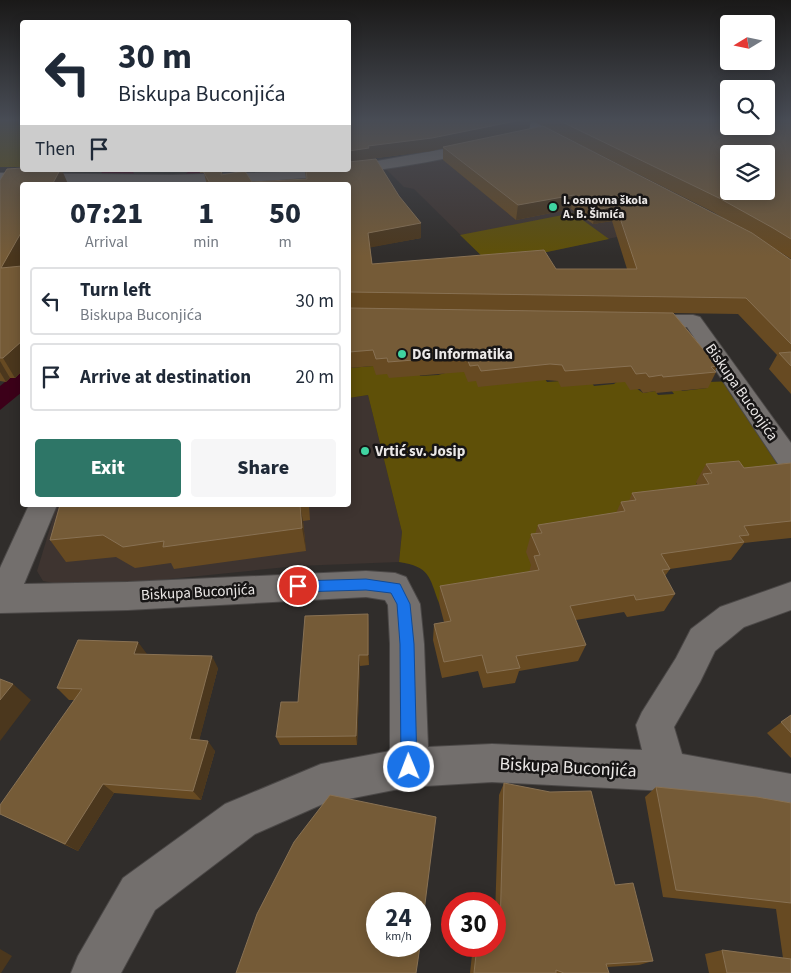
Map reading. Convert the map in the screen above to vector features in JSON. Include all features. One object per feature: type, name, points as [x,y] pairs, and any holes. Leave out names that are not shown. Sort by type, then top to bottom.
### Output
[{"type":"street","points":[[351,169],[371,165]]},
{"type":"street","points":[[0,177],[134,181],[149,175],[176,181],[215,175],[293,172]]},
{"type":"street","name":"Biskupa Buconjića","points":[[624,320],[693,321],[791,463]]},
{"type":"street","points":[[1,599],[42,507]]},
{"type":"street","name":"Biskupa Buconjića","points":[[1,599],[128,596],[366,584],[395,588],[404,604],[407,644],[409,767]]},
{"type":"street","points":[[667,771],[655,725],[703,640],[732,617],[791,596]]},
{"type":"street","name":"Biskupa Buconjića","points":[[95,973],[140,894],[240,819],[321,784],[409,767],[492,763],[667,771],[791,794]]},
{"type":"shaded area","points":[[0,165],[20,165],[20,167],[0,167]]},
{"type":"shaded area","name":"I. osnovna škola A. B. Šimića","points":[[529,165],[708,225],[617,237],[490,264],[414,189],[404,187],[384,167]]},
{"type":"shaded area","points":[[573,213],[609,239],[490,264],[460,235]]},
{"type":"shaded area","points":[[373,366],[418,370],[420,376],[438,375],[463,368],[476,381],[544,377],[547,382],[589,379],[594,386],[614,384],[622,378],[643,393],[655,391],[658,395],[674,394],[669,387],[678,386],[682,391],[707,388],[709,382],[734,381],[791,463],[696,483],[702,491],[534,573],[533,588],[439,603],[427,574],[417,567],[399,562],[402,532],[368,395],[351,398],[351,368]]},
{"type":"shaded area","points":[[20,373],[20,394],[0,410],[0,386],[10,378],[15,378]]},
{"type":"shaded area","name":"Vrtić sv. Josip","points":[[368,395],[402,532],[399,562],[297,566],[80,588],[43,581],[37,571],[56,507],[351,507],[351,398]]},
{"type":"building","points":[[351,165],[380,165],[399,196],[421,223],[368,233],[372,264],[544,250],[556,269],[637,269],[616,206],[596,210],[574,195],[518,205],[467,165],[620,165],[752,233],[791,260],[791,344],[746,298],[351,292],[351,182],[252,182],[307,179],[306,172],[351,172]]},
{"type":"building","points":[[652,165],[720,165],[720,199],[719,198]]},
{"type":"building","points":[[775,165],[791,165],[791,239],[723,200],[775,200]]},
{"type":"building","points":[[20,168],[20,172],[59,172],[54,182],[20,182],[20,235],[1,268],[20,266],[20,343],[3,358],[0,358],[0,180],[7,169]]},
{"type":"building","points":[[204,172],[222,172],[221,175],[246,172],[252,182],[209,182]]},
{"type":"building","points":[[351,308],[673,313],[717,366],[711,367],[716,372],[663,377],[662,375],[649,377],[646,373],[636,374],[631,366],[565,371],[562,365],[550,364],[481,371],[478,365],[470,366],[466,356],[388,362],[387,358],[376,359],[373,350],[351,352]]},
{"type":"building","points":[[791,352],[791,366],[779,353]]},
{"type":"building","points":[[739,461],[744,468],[791,463],[791,521],[744,526],[749,535],[739,536],[744,542],[661,554],[670,569],[662,570],[675,594],[636,600],[634,595],[570,606],[586,645],[516,656],[520,668],[487,673],[482,655],[444,662],[434,624],[451,621],[440,586],[539,570],[534,556],[540,555],[531,534],[542,533],[538,525],[625,511],[621,502],[636,500],[632,493],[709,484],[703,474],[712,473],[706,464]]},
{"type":"building","points":[[59,507],[300,507],[302,528],[163,547],[164,541],[123,547],[103,535],[50,540]]},
{"type":"building","points":[[368,614],[368,655],[359,655],[356,736],[276,737],[281,702],[298,702],[305,616]]},
{"type":"building","points":[[78,640],[138,642],[134,654],[212,656],[190,739],[208,741],[193,791],[103,784],[65,844],[0,814],[0,805],[82,689],[57,688]]},
{"type":"building","points":[[0,679],[13,684],[0,700]]},
{"type":"building","points":[[791,715],[791,733],[781,722]]},
{"type":"building","points":[[504,783],[550,792],[591,791],[615,885],[633,883],[653,961],[606,964],[609,973],[564,973],[556,970],[556,973],[474,973],[476,957],[506,957],[506,892],[501,892]]},
{"type":"building","points":[[656,787],[757,797],[791,803],[791,903],[676,890]]},
{"type":"building","points":[[330,795],[436,817],[426,892],[366,892],[366,957],[418,957],[416,973],[236,973],[257,914],[294,842]]},
{"type":"building","points":[[722,950],[791,959],[791,973],[727,973]]},
{"type":"waterway","points":[[117,172],[119,182]]},
{"type":"waterway","points":[[186,182],[194,175],[202,172]]},
{"type":"place","name":"I. osnovna škola A. B. Šimića","points":[[553,207]]},
{"type":"place","name":"DG Informatika","points":[[402,354]]},
{"type":"place","name":"Vrtić sv. Josip","points":[[365,451]]},
{"type":"route","points":[[298,586],[366,584],[395,588],[404,604],[407,644],[409,767]]}]
